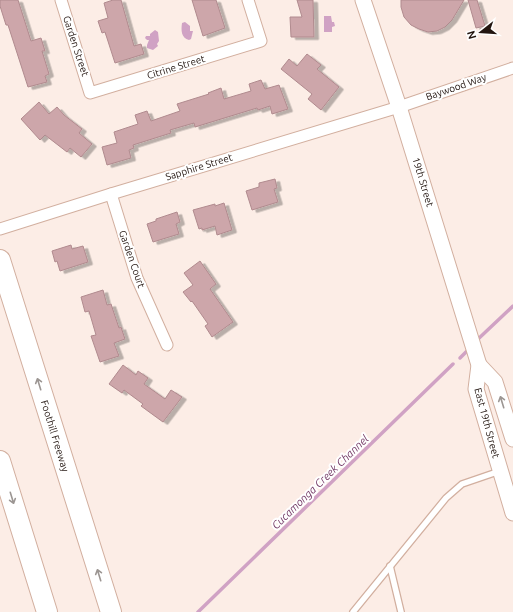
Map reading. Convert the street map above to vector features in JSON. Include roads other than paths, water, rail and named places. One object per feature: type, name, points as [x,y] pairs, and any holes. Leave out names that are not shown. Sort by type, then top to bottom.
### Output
[{"type":"highway","name":"Foothill Freeway","points":[[0,260],[111,612]]},
{"type":"highway","points":[[0,461],[47,612]]},
{"type":"main road","name":"19th Street","points":[[363,0],[399,107],[479,365]]},
{"type":"main road","name":"East 19th Street","points":[[479,365],[495,382],[513,439]]},
{"type":"main road","name":"East 19th Street","points":[[479,365],[476,389],[513,513]]},
{"type":"street","name":"Garden Street","points":[[61,0],[90,93]]},
{"type":"street","name":"Citrine Street","points":[[90,93],[261,41],[248,0]]},
{"type":"street","name":"Baywood Way","points":[[399,107],[513,70]]},
{"type":"street","name":"Sapphire Street","points":[[0,229],[399,107]]},
{"type":"street","name":"Garden Court","points":[[112,194],[137,278],[168,345]]},
{"type":"lane","points":[[353,612],[446,498],[462,484],[500,471]]},
{"type":"lane","points":[[390,566],[401,612]]},
{"type":"waterway","name":"Cucamonga Creek Channel","points":[[476,341],[513,306]]},
{"type":"waterway","name":"Cucamonga Creek Channel","points":[[460,358],[469,349]]},
{"type":"waterway","name":"Cucamonga Creek Channel","points":[[198,612],[453,364]]}]
